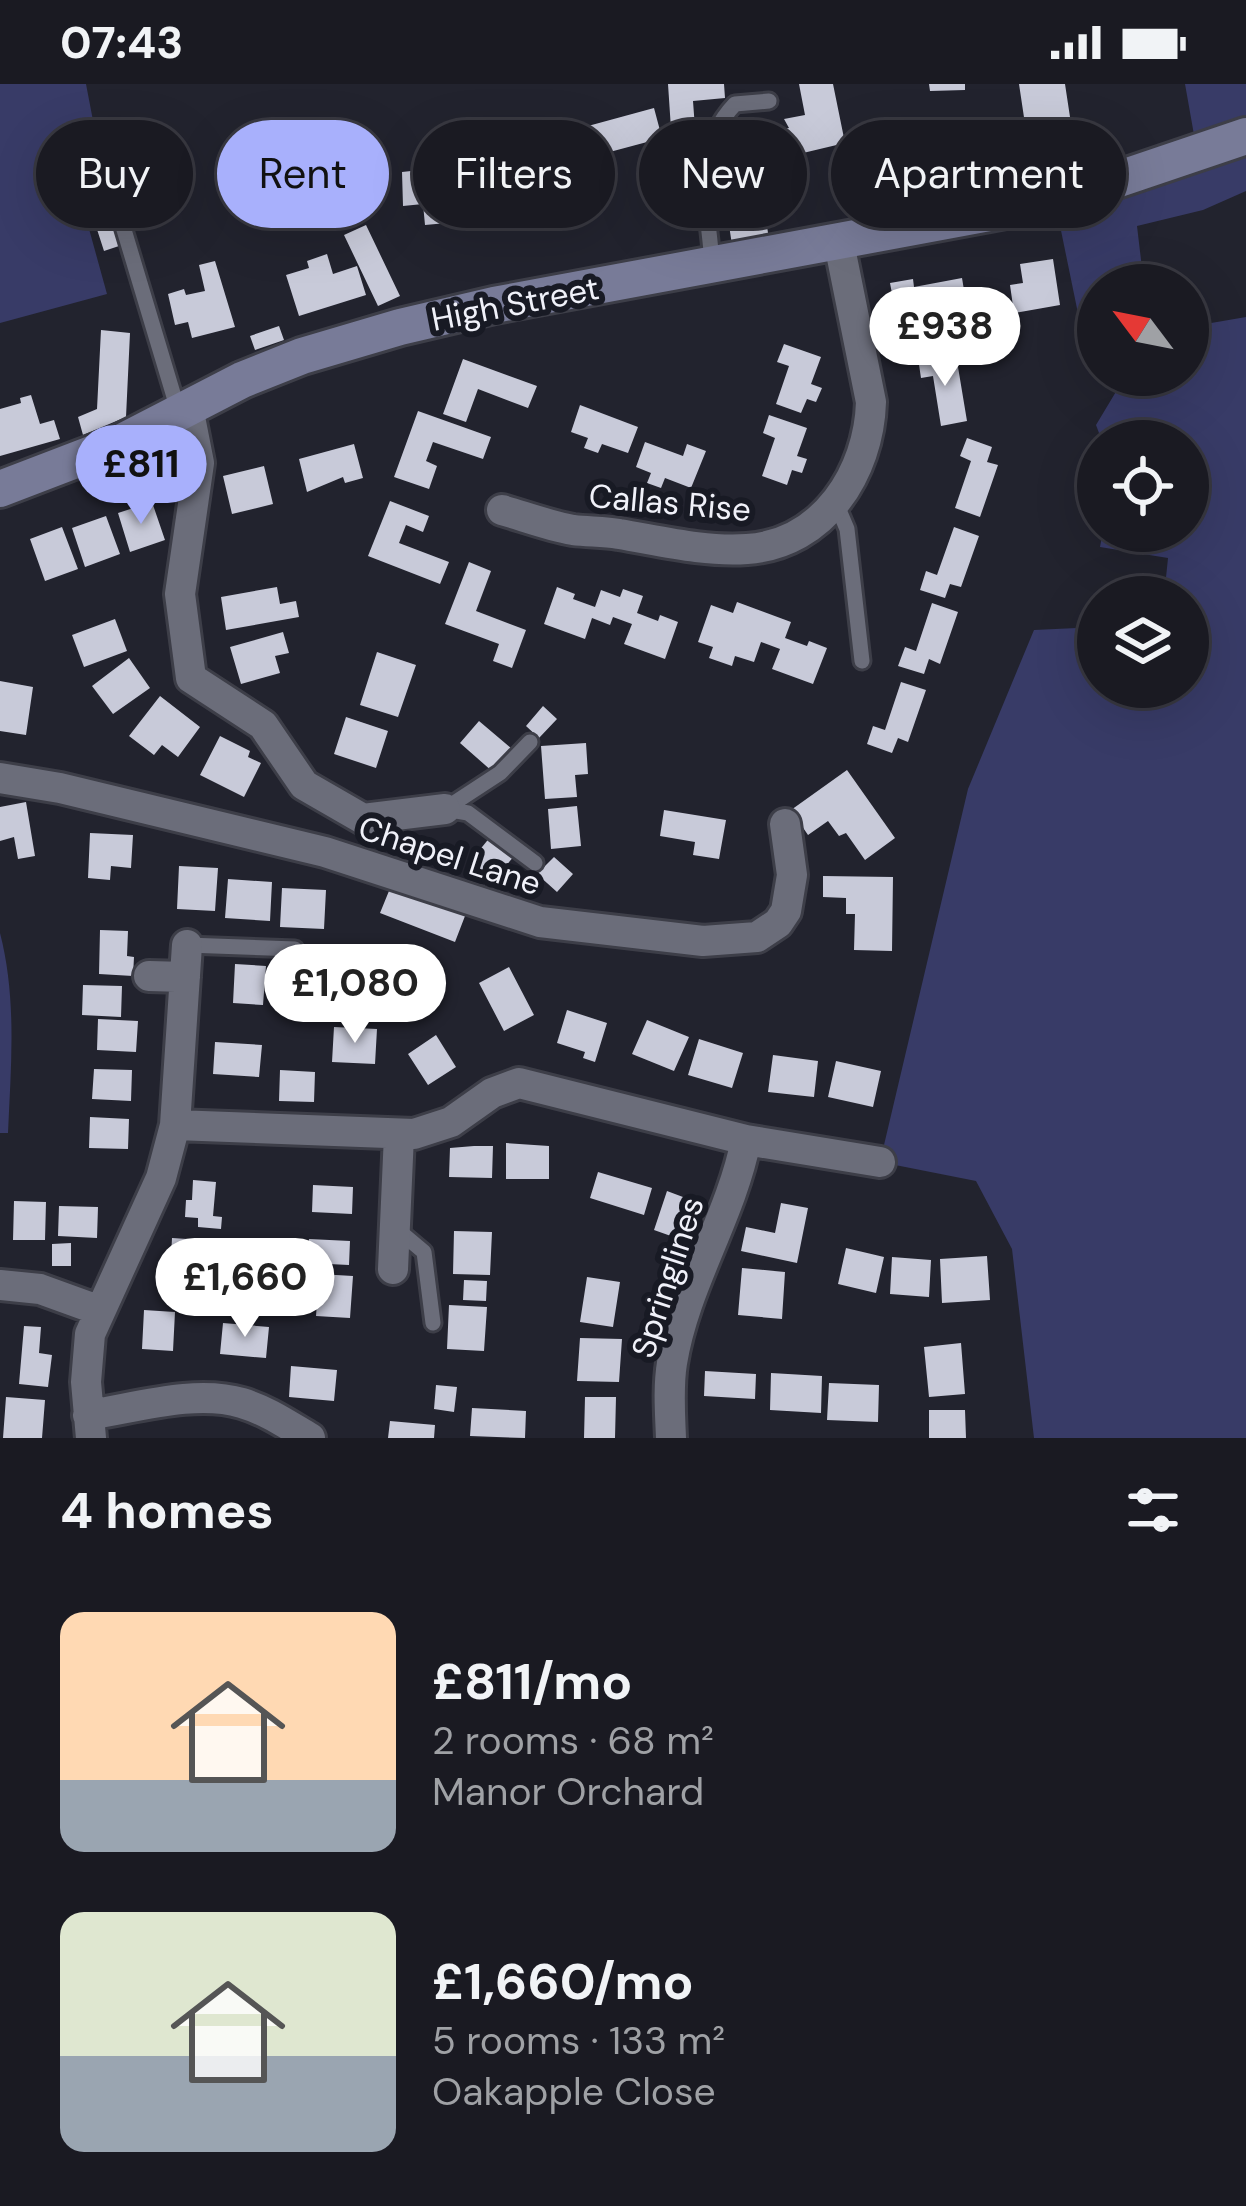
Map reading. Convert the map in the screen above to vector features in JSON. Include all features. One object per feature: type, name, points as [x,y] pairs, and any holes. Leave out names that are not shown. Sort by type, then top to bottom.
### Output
[{"type":"street","name":"High Street","points":[[0,489],[120,443],[302,356],[400,327],[494,305],[1054,201],[1246,136]]},
{"type":"street","name":"Callas Rise","points":[[502,510],[572,530],[712,548],[778,544],[813,524],[836,503],[865,452],[871,402],[839,243]]},
{"type":"street","points":[[183,410],[199,463],[180,594],[191,677],[263,725],[304,785],[362,819],[445,809]]},
{"type":"street","name":"Chapel Lane","points":[[0,778],[325,852],[540,922],[704,941],[757,937],[778,923],[786,911],[793,875],[785,824]]},
{"type":"street","points":[[188,945],[175,1125],[161,1178],[98,1310],[87,1356],[89,1427],[155,1404],[230,1400],[266,1413],[310,1438]]},
{"type":"street","points":[[149,976],[185,977]]},
{"type":"street","points":[[175,1125],[399,1135],[452,1122],[501,1088],[519,1084],[746,1140],[880,1162]]},
{"type":"street","points":[[393,1269],[399,1135]]},
{"type":"street","name":"Springlines","points":[[671,1438],[670,1384],[677,1340],[732,1195],[746,1140]]},
{"type":"street","points":[[0,1285],[40,1289],[98,1310]]},
{"type":"lane","points":[[712,266],[705,161],[708,140],[735,104],[770,100]]},
{"type":"lane","points":[[125,228],[183,410]]},
{"type":"lane","points":[[836,503],[847,529],[862,661]]},
{"type":"lane","points":[[445,809],[500,773],[530,742]]},
{"type":"lane","points":[[445,809],[468,813],[535,863]]},
{"type":"lane","points":[[188,945],[295,950]]},
{"type":"lane","points":[[393,1232],[424,1252],[433,1323]]},
{"type":"shaded area","points":[[0,84],[86,84],[93,120],[36,120],[36,228],[89,228],[107,294],[0,323]]},
{"type":"shaded area","points":[[1185,84],[1246,84],[1246,191],[1203,210],[1137,226],[1142,264],[1077,264],[1077,308],[1060,228],[1126,228],[1126,188],[1199,163]]},
{"type":"shaded area","points":[[1246,317],[1246,1438],[1034,1438],[1012,1249],[976,1181],[880,1162],[968,789],[1034,630],[1077,628],[1077,708],[1209,708],[1209,576],[1166,576],[1168,558],[1131,552],[1209,552],[1209,420],[1099,420],[1113,396],[1209,396],[1209,323]]},
{"type":"shaded area","points":[[0,933],[11,1007],[8,1133],[0,1133]]},
{"type":"building","points":[[668,84],[724,84],[725,98],[693,101],[694,120],[670,120]]},
{"type":"building","points":[[799,84],[833,84],[840,120],[831,120],[831,146],[807,152],[807,120],[784,119],[805,115]]},
{"type":"building","points":[[929,84],[965,84],[965,90],[930,91]]},
{"type":"building","points":[[1019,84],[1065,84],[1070,117],[1024,120]]},
{"type":"building","points":[[654,108],[657,120],[639,120],[639,144],[615,151],[615,120],[610,120]]},
{"type":"building","points":[[413,171],[413,205],[403,206],[402,172]]},
{"type":"building","points":[[97,228],[120,228],[125,244],[104,251]]},
{"type":"building","points":[[367,228],[400,296],[378,306],[344,235]]},
{"type":"building","points":[[729,228],[767,228],[769,239],[732,245]]},
{"type":"building","points":[[327,254],[333,274],[357,266],[366,295],[299,316],[286,275],[309,268],[307,261]]},
{"type":"building","points":[[1053,259],[1060,305],[1014,313],[1010,285],[1023,283],[1020,264]]},
{"type":"building","points":[[215,261],[235,327],[192,338],[188,322],[175,325],[168,294],[184,289],[186,295],[205,291],[199,265]]},
{"type":"building","points":[[962,278],[968,314],[920,322],[916,300],[894,304],[890,283],[913,279],[914,287]]},
{"type":"building","points":[[279,326],[284,340],[255,350],[250,336]]},
{"type":"building","points":[[101,330],[130,333],[126,417],[83,435],[78,417],[97,409]]},
{"type":"building","points":[[784,344],[821,357],[811,384],[822,388],[816,402],[807,399],[801,413],[776,404],[789,366],[777,362]]},
{"type":"building","points":[[944,354],[947,369],[958,367],[967,421],[941,426],[933,376],[921,378],[918,358]]},
{"type":"building","points":[[463,359],[537,386],[528,408],[478,389],[466,422],[443,414]]},
{"type":"building","points":[[31,395],[40,424],[54,420],[60,439],[0,456],[0,409]]},
{"type":"building","points":[[580,405],[638,427],[628,453],[602,444],[598,453],[584,448],[588,438],[571,432]]},
{"type":"building","points":[[418,411],[491,437],[483,459],[433,442],[426,461],[437,466],[429,489],[394,477]]},
{"type":"building","points":[[769,415],[807,428],[797,456],[807,459],[802,473],[792,470],[787,485],[762,476],[775,438],[763,433]]},
{"type":"building","points":[[967,438],[992,447],[987,462],[998,465],[980,517],[955,508],[971,461],[960,456]]},
{"type":"building","points":[[645,442],[683,456],[687,444],[706,451],[691,488],[665,478],[661,488],[647,483],[651,473],[636,467]]},
{"type":"building","points":[[354,444],[363,478],[345,483],[343,477],[307,492],[299,459]]},
{"type":"building","points":[[264,466],[273,504],[232,514],[223,476]]},
{"type":"building","points":[[390,501],[429,516],[423,532],[406,525],[399,543],[449,562],[440,584],[368,556]]},
{"type":"building","points":[[152,502],[165,540],[130,552],[118,513]]},
{"type":"building","points":[[106,516],[120,554],[85,567],[72,528]]},
{"type":"building","points":[[62,527],[78,569],[45,581],[30,539]]},
{"type":"building","points":[[954,527],[979,536],[961,587],[950,584],[945,598],[920,590],[926,571],[937,575]]},
{"type":"building","points":[[469,562],[491,571],[476,611],[526,630],[512,668],[493,661],[499,644],[445,624]]},
{"type":"building","points":[[277,587],[280,604],[296,601],[299,617],[226,630],[221,597]]},
{"type":"building","points":[[557,587],[595,607],[601,590],[620,597],[623,589],[643,596],[637,613],[678,622],[665,659],[624,644],[632,624],[613,617],[610,625],[592,618],[585,639],[544,624]]},
{"type":"building","points":[[737,602],[791,622],[785,638],[827,648],[813,684],[772,669],[780,649],[761,642],[754,662],[735,656],[732,666],[709,658],[713,647],[698,642],[711,605],[733,613]]},
{"type":"building","points":[[932,603],[958,612],[940,664],[929,659],[924,674],[898,666],[905,647],[916,651]]},
{"type":"building","points":[[115,619],[127,651],[84,667],[72,635]]},
{"type":"building","points":[[283,632],[289,653],[275,656],[280,673],[241,684],[230,647]]},
{"type":"building","points":[[377,652],[416,665],[398,717],[360,705]]},
{"type":"building","points":[[129,658],[150,688],[113,714],[92,686]]},
{"type":"building","points":[[0,681],[33,687],[26,735],[0,731]]},
{"type":"building","points":[[901,682],[926,690],[908,742],[898,738],[892,753],[867,744],[873,726],[885,730]]},
{"type":"building","points":[[160,696],[200,727],[178,757],[162,745],[154,755],[129,736]]},
{"type":"building","points":[[543,706],[557,719],[539,738],[526,726]]},
{"type":"building","points":[[346,717],[388,731],[376,768],[334,754]]},
{"type":"building","points":[[479,721],[512,749],[493,772],[460,743]]},
{"type":"building","points":[[220,736],[250,751],[248,757],[261,763],[244,797],[200,775]]},
{"type":"building","points":[[586,743],[588,774],[575,775],[577,797],[545,799],[541,746]]},
{"type":"building","points":[[847,770],[895,838],[865,860],[846,833],[839,836],[828,821],[808,835],[791,810]]},
{"type":"building","points":[[26,802],[35,856],[18,859],[14,837],[0,841],[0,807]]},
{"type":"building","points":[[577,806],[581,846],[551,849],[548,809]]},
{"type":"building","points":[[664,810],[726,820],[719,859],[693,855],[695,842],[660,836]]},
{"type":"building","points":[[90,833],[133,835],[131,868],[111,866],[110,880],[88,878]]},
{"type":"building","points":[[491,836],[515,855],[488,887],[465,868]]},
{"type":"building","points":[[554,857],[573,874],[557,892],[537,874]]},
{"type":"building","points":[[179,866],[218,868],[215,911],[177,909]]},
{"type":"building","points":[[823,876],[893,877],[892,951],[854,950],[855,914],[846,914],[846,898],[823,897]]},
{"type":"building","points":[[228,879],[272,882],[270,921],[225,918]]},
{"type":"building","points":[[391,886],[465,916],[455,942],[380,913]]},
{"type":"building","points":[[282,888],[326,890],[324,929],[280,927]]},
{"type":"building","points":[[100,930],[128,931],[127,956],[134,957],[133,976],[99,974]]},
{"type":"building","points":[[235,964],[266,966],[263,1005],[233,1003]]},
{"type":"building","points":[[509,967],[534,1015],[504,1031],[479,983]]},
{"type":"building","points":[[83,985],[122,986],[121,1017],[82,1015]]},
{"type":"building","points":[[567,1010],[607,1023],[595,1062],[583,1058],[585,1052],[557,1043]]},
{"type":"building","points":[[98,1019],[138,1021],[136,1052],[97,1050]]},
{"type":"building","points":[[647,1020],[689,1037],[674,1071],[632,1054]]},
{"type":"building","points":[[334,1027],[377,1029],[375,1064],[332,1062]]},
{"type":"building","points":[[436,1035],[456,1067],[428,1085],[408,1054]]},
{"type":"building","points":[[699,1039],[743,1053],[732,1088],[688,1075]]},
{"type":"building","points":[[215,1042],[262,1045],[259,1077],[213,1074]]},
{"type":"building","points":[[773,1055],[818,1061],[814,1097],[768,1092]]},
{"type":"building","points":[[836,1061],[881,1071],[873,1107],[828,1097]]},
{"type":"building","points":[[94,1069],[132,1070],[131,1101],[92,1099]]},
{"type":"building","points":[[280,1070],[315,1072],[314,1102],[279,1101]]},
{"type":"building","points":[[90,1117],[129,1119],[128,1149],[89,1148]]},
{"type":"building","points":[[506,1143],[549,1146],[549,1179],[506,1179]]},
{"type":"building","points":[[493,1146],[492,1178],[449,1177],[450,1148]]},
{"type":"building","points":[[598,1172],[652,1188],[644,1215],[590,1198]]},
{"type":"building","points":[[193,1180],[216,1182],[213,1216],[222,1217],[221,1229],[198,1227],[198,1218],[185,1217]]},
{"type":"building","points":[[313,1185],[353,1187],[352,1214],[312,1212]]},
{"type":"building","points":[[667,1191],[699,1203],[685,1241],[654,1230]]},
{"type":"building","points":[[14,1201],[46,1202],[45,1240],[13,1240]]},
{"type":"building","points":[[781,1203],[808,1208],[797,1263],[741,1251],[746,1227],[775,1233]]},
{"type":"building","points":[[59,1206],[98,1207],[97,1238],[58,1236]]},
{"type":"building","points":[[454,1231],[492,1232],[490,1275],[453,1274]]},
{"type":"building","points":[[172,1238],[203,1240],[201,1279],[170,1277]]},
{"type":"building","points":[[309,1239],[350,1241],[349,1265],[308,1263]]},
{"type":"building","points":[[71,1243],[71,1266],[52,1266],[52,1244]]},
{"type":"building","points":[[846,1248],[884,1257],[876,1293],[838,1284]]},
{"type":"building","points":[[987,1256],[990,1300],[942,1303],[940,1259]]},
{"type":"building","points":[[892,1257],[931,1260],[929,1297],[890,1294]]},
{"type":"building","points":[[742,1268],[785,1272],[782,1319],[738,1315]]},
{"type":"building","points":[[319,1274],[353,1276],[350,1318],[316,1316]]},
{"type":"building","points":[[587,1277],[620,1282],[613,1327],[580,1322]]},
{"type":"building","points":[[464,1280],[487,1281],[486,1301],[463,1300]]},
{"type":"building","points":[[449,1305],[487,1307],[484,1351],[447,1349]]},
{"type":"building","points":[[144,1310],[175,1312],[173,1351],[142,1349]]},
{"type":"building","points":[[223,1323],[269,1327],[266,1358],[220,1354]]},
{"type":"building","points":[[24,1326],[41,1327],[39,1353],[52,1355],[48,1387],[19,1384]]},
{"type":"building","points":[[580,1338],[622,1339],[619,1382],[577,1381]]},
{"type":"building","points":[[961,1343],[965,1394],[929,1397],[924,1347]]},
{"type":"building","points":[[291,1366],[337,1370],[334,1401],[289,1397]]},
{"type":"building","points":[[705,1371],[756,1374],[755,1399],[704,1396]]},
{"type":"building","points":[[771,1373],[822,1376],[821,1413],[770,1410]]},
{"type":"building","points":[[829,1383],[879,1385],[878,1422],[827,1420]]},
{"type":"building","points":[[436,1385],[457,1387],[454,1412],[434,1409]]},
{"type":"building","points":[[6,1397],[45,1400],[42,1438],[3,1438]]},
{"type":"building","points":[[585,1397],[616,1397],[615,1438],[584,1438]]},
{"type":"building","points":[[472,1408],[526,1411],[525,1438],[470,1436]]},
{"type":"building","points":[[929,1410],[965,1410],[966,1438],[929,1438]]},
{"type":"building","points":[[390,1421],[435,1425],[434,1438],[388,1438]]}]
